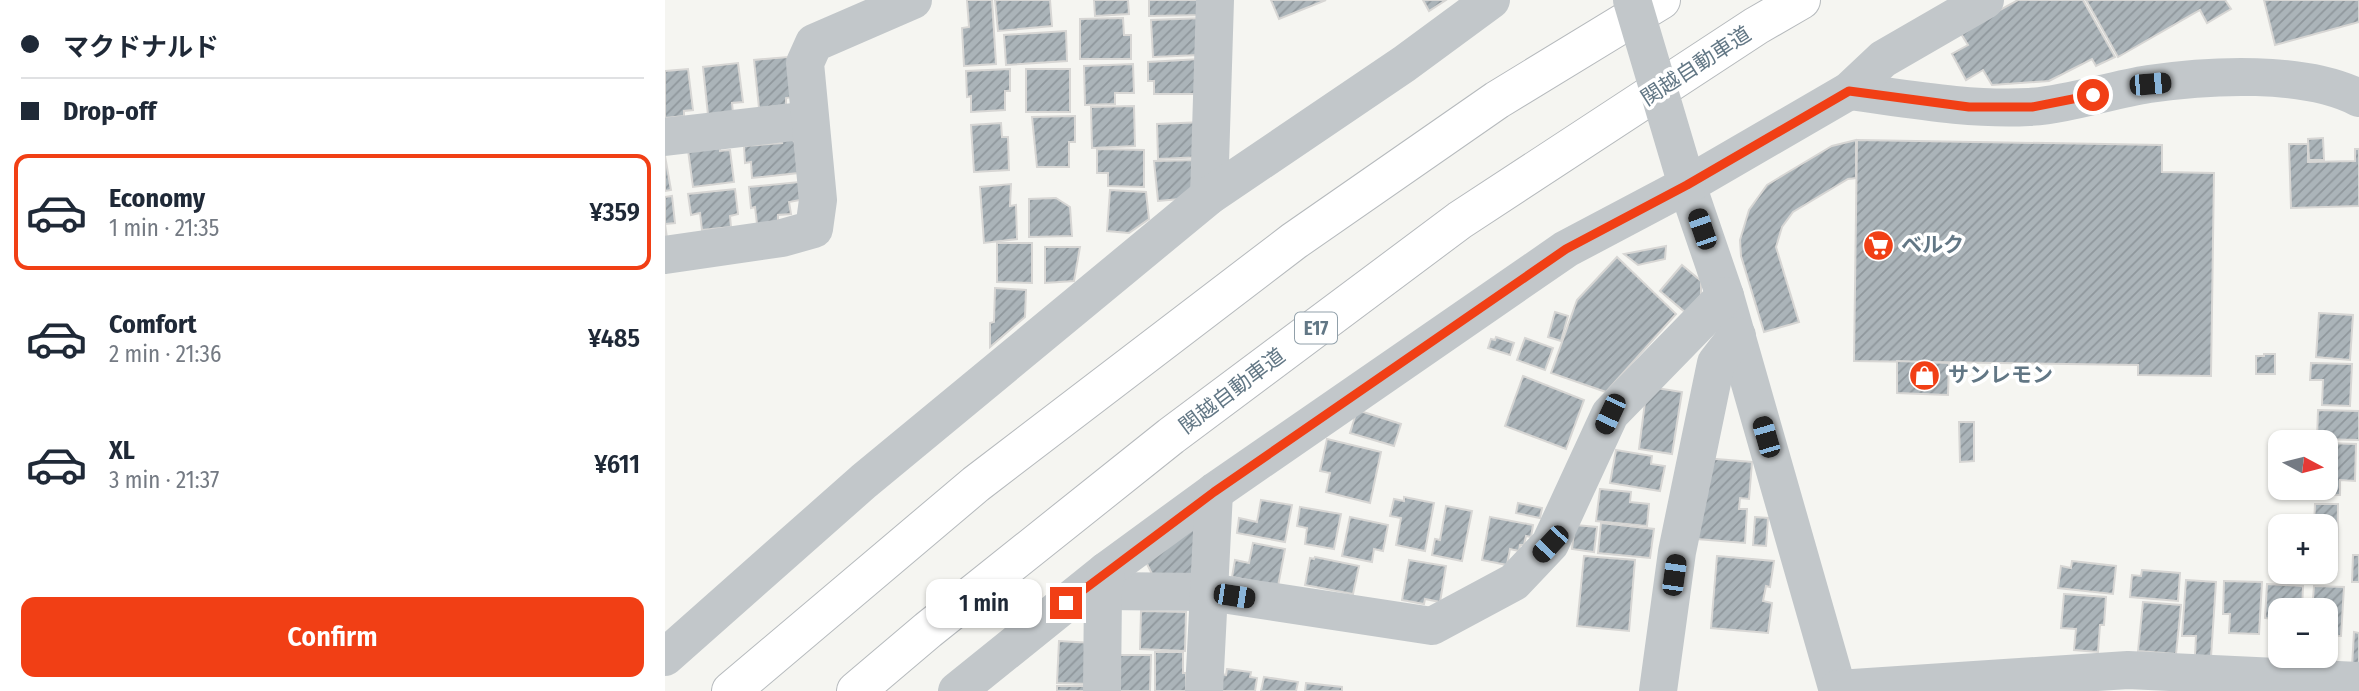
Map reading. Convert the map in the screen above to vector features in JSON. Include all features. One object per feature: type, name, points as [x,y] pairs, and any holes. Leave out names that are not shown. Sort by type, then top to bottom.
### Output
[{"type":"highway","points":[[731,691],[976,484],[1294,241],[1497,100],[1661,0]]},
{"type":"highway","name":"関越自動車道","points":[[856,691],[938,621],[1171,436],[1459,220],[1756,26],[1801,0]]},
{"type":"street","points":[[665,255],[782,238],[814,229],[818,200],[805,63],[814,43],[913,0]]},
{"type":"street","points":[[1209,196],[1215,0]]},
{"type":"street","points":[[665,657],[864,481],[1209,196],[1404,64],[1491,0]]},
{"type":"street","points":[[1632,0],[1687,185],[1737,336],[1838,690],[2128,670],[2359,681]]},
{"type":"street","points":[[957,691],[1105,581],[1214,492],[1566,249],[1687,185],[1849,91],[1883,59],[1985,0]]},
{"type":"street","points":[[1849,91],[1969,107],[2032,107],[2150,84],[2233,77],[2287,79],[2342,89],[2359,98]]},
{"type":"street","points":[[665,138],[810,120]]},
{"type":"street","points":[[1105,581],[1209,592],[1432,626],[1514,582],[1550,544],[1610,414],[1725,296]]},
{"type":"street","points":[[1658,691],[1677,552],[1716,363],[1737,336]]},
{"type":"street","points":[[1204,691],[1214,492]]},
{"type":"street","points":[[1102,691],[1105,581]]},
{"type":"building","points":[[967,0],[992,0],[996,64],[964,66],[962,28],[969,27]]},
{"type":"building","points":[[995,0],[1050,0],[1052,26],[998,31]]},
{"type":"building","points":[[1094,0],[1128,0],[1129,14],[1095,16]]},
{"type":"building","points":[[1149,0],[1206,0],[1206,15],[1149,16]]},
{"type":"building","points":[[1271,0],[1326,0],[1279,19]]},
{"type":"building","points":[[1423,0],[1446,0],[1429,11]]},
{"type":"building","points":[[2018,0],[2083,0],[2115,57],[2096,66],[2092,59],[2049,81],[1992,85],[1983,70],[1966,80],[1952,54],[1968,45],[1960,32]]},
{"type":"building","points":[[2086,0],[2225,0],[2231,9],[2207,23],[2200,10],[2118,57]]},
{"type":"building","points":[[2264,0],[2359,0],[2359,22],[2275,45]]},
{"type":"building","points":[[1123,18],[1124,35],[1131,35],[1131,59],[1080,59],[1080,19]]},
{"type":"building","points":[[1205,18],[1199,55],[1153,57],[1151,20]]},
{"type":"building","points":[[1066,31],[1067,61],[1006,65],[1004,35]]},
{"type":"building","points":[[788,57],[792,97],[786,98],[786,105],[759,108],[754,60]]},
{"type":"building","points":[[1200,59],[1196,94],[1154,94],[1154,81],[1148,81],[1148,62]]},
{"type":"building","points":[[738,63],[743,102],[732,103],[733,113],[708,115],[703,67]]},
{"type":"building","points":[[1133,64],[1134,93],[1115,93],[1115,104],[1085,105],[1084,66]]},
{"type":"building","points":[[688,69],[693,110],[684,111],[684,116],[665,118],[665,71]]},
{"type":"building","points":[[1010,69],[1010,91],[1005,91],[1005,110],[971,112],[971,96],[967,97],[966,71]]},
{"type":"building","points":[[1026,69],[1070,69],[1070,112],[1026,112]]},
{"type":"building","points":[[1134,106],[1135,146],[1092,148],[1091,107]]},
{"type":"building","points":[[1075,116],[1075,142],[1069,142],[1069,167],[1037,167],[1032,117]]},
{"type":"building","points":[[1204,122],[1204,157],[1158,159],[1157,124]]},
{"type":"building","points":[[1001,123],[1002,137],[1008,137],[1009,170],[974,172],[971,125]]},
{"type":"building","points":[[790,138],[795,142],[798,173],[752,178],[751,162],[745,163],[744,146],[782,143],[781,139]]},
{"type":"building","points":[[2323,138],[2324,160],[2309,160],[2308,139]]},
{"type":"building","points":[[1856,140],[1856,178],[1848,179],[1793,212],[1782,227],[1776,247],[1799,322],[1764,332],[1741,256],[1740,240],[1749,210],[1767,185],[1832,146]]},
{"type":"building","points":[[1857,140],[2162,145],[2162,172],[2214,173],[2211,376],[2138,375],[2138,365],[1854,361]]},
{"type":"building","points":[[2289,144],[2308,144],[2308,162],[2355,161],[2355,149],[2359,149],[2359,206],[2291,208]]},
{"type":"building","points":[[720,146],[720,151],[730,150],[734,182],[693,187],[688,150]]},
{"type":"building","points":[[1097,149],[1144,150],[1144,187],[1108,186],[1108,173],[1097,173]]},
{"type":"building","points":[[665,156],[671,190],[665,191]]},
{"type":"building","points":[[1204,160],[1204,179],[1180,199],[1158,201],[1154,161]]},
{"type":"building","points":[[799,182],[800,200],[789,202],[791,214],[778,215],[778,222],[757,224],[755,207],[751,208],[749,187]]},
{"type":"building","points":[[1011,184],[1010,206],[1016,205],[1017,239],[984,243],[980,187]]},
{"type":"building","points":[[735,189],[738,214],[730,216],[731,227],[702,230],[700,213],[691,215],[688,194]]},
{"type":"building","points":[[1110,190],[1146,192],[1149,219],[1129,233],[1107,231]]},
{"type":"building","points":[[672,196],[675,223],[665,224],[665,197]]},
{"type":"building","points":[[1056,198],[1070,207],[1072,236],[1029,237],[1029,199]]},
{"type":"building","points":[[997,243],[1032,243],[1032,283],[997,282]]},
{"type":"building","points":[[1666,246],[1665,259],[1638,265],[1624,254]]},
{"type":"building","points":[[1045,247],[1080,247],[1074,281],[1045,283]]},
{"type":"building","points":[[1617,257],[1676,314],[1606,392],[1551,373],[1577,300]]},
{"type":"building","points":[[1682,265],[1701,281],[1701,295],[1686,313],[1660,291]]},
{"type":"building","points":[[995,288],[1026,290],[1025,317],[990,347],[990,323],[994,322]]},
{"type":"building","points":[[1555,312],[1568,316],[1561,341],[1548,337]]},
{"type":"building","points":[[2319,313],[2353,315],[2350,360],[2316,357]]},
{"type":"building","points":[[1496,337],[1514,343],[1510,355],[1488,348],[1491,339],[1495,340]]},
{"type":"building","points":[[1525,338],[1553,348],[1545,370],[1517,360]]},
{"type":"building","points":[[2275,354],[2275,374],[2256,374],[2256,356]]},
{"type":"building","points":[[1897,361],[1949,363],[1948,395],[1897,393]]},
{"type":"building","points":[[2311,363],[2352,364],[2350,406],[2322,405],[2323,380],[2310,380]]},
{"type":"building","points":[[1523,376],[1584,400],[1566,449],[1505,426]]},
{"type":"building","points":[[1650,387],[1682,392],[1672,454],[1639,449],[1645,402]]},
{"type":"building","points":[[1357,410],[1401,424],[1394,446],[1350,433]]},
{"type":"building","points":[[2318,410],[2359,411],[2359,440],[2338,440],[2338,430],[2317,430]]},
{"type":"building","points":[[1959,422],[1974,422],[1974,461],[1960,462]]},
{"type":"building","points":[[1327,439],[1381,452],[1370,503],[1326,492],[1330,473],[1320,471]]},
{"type":"building","points":[[2338,443],[2356,444],[2355,481],[2340,480],[2340,495]]},
{"type":"building","points":[[1616,450],[1652,456],[1651,464],[1665,466],[1660,491],[1610,483]]},
{"type":"building","points":[[1704,458],[1752,462],[1749,499],[1740,498],[1739,509],[1747,509],[1745,543],[1697,539]]},
{"type":"building","points":[[1600,489],[1631,492],[1630,502],[1649,504],[1647,526],[1596,521]]},
{"type":"building","points":[[1404,497],[1434,503],[1425,551],[1396,545],[1401,518],[1390,516],[1394,499],[1404,501]]},
{"type":"building","points":[[1261,500],[1292,505],[1285,542],[1237,533],[1239,518],[1257,522]]},
{"type":"building","points":[[1518,503],[1542,508],[1540,518],[1516,513]]},
{"type":"building","points":[[2315,504],[2338,504],[2338,514],[2314,514]]},
{"type":"building","points":[[1446,506],[1472,511],[1462,561],[1432,555],[1435,539],[1440,540]]},
{"type":"building","points":[[1300,507],[1341,514],[1334,549],[1305,544],[1307,528],[1297,526]]},
{"type":"building","points":[[1350,517],[1388,525],[1383,551],[1374,549],[1372,562],[1342,556]]},
{"type":"building","points":[[1490,517],[1533,525],[1531,537],[1526,536],[1519,551],[1510,549],[1507,565],[1482,560]]},
{"type":"building","points":[[1755,517],[1768,518],[1766,546],[1753,545]]},
{"type":"building","points":[[1601,523],[1654,529],[1650,558],[1598,553]]},
{"type":"building","points":[[1190,524],[1199,533],[1196,582],[1155,580],[1146,562]]},
{"type":"building","points":[[1575,525],[1597,527],[1594,552],[1572,549]]},
{"type":"building","points":[[1253,543],[1285,549],[1278,586],[1232,577],[1235,560],[1249,563]]},
{"type":"building","points":[[2353,555],[2359,555],[2359,582],[2352,582]]},
{"type":"building","points":[[1584,556],[1635,560],[1629,631],[1577,626]]},
{"type":"building","points":[[1717,556],[1774,561],[1770,587],[1766,586],[1763,601],[1772,603],[1768,633],[1711,628]]},
{"type":"building","points":[[1310,558],[1359,566],[1353,594],[1305,585]]},
{"type":"building","points":[[1409,560],[1446,566],[1440,602],[1425,599],[1424,604],[1402,600]]},
{"type":"building","points":[[2072,561],[2116,566],[2113,594],[2058,588],[2061,566],[2071,568]]},
{"type":"building","points":[[2142,570],[2180,573],[2178,601],[2130,597],[2132,575],[2141,576]]},
{"type":"building","points":[[2186,580],[2216,582],[2211,657],[2195,656],[2196,636],[2182,636]]},
{"type":"building","points":[[2224,581],[2262,582],[2259,634],[2229,633],[2230,614],[2223,614]]},
{"type":"building","points":[[2267,584],[2303,586],[2303,598],[2268,598],[2268,618],[2265,618]]},
{"type":"building","points":[[2314,586],[2344,587],[2341,636],[2338,636],[2338,598],[2313,598]]},
{"type":"building","points":[[2064,594],[2106,597],[2098,652],[2074,650],[2076,629],[2061,628]]},
{"type":"building","points":[[2143,602],[2181,605],[2176,654],[2138,651]]},
{"type":"building","points":[[1141,611],[1186,612],[1185,651],[1140,649]]},
{"type":"building","points":[[2354,632],[2359,633],[2359,667],[2352,667]]},
{"type":"building","points":[[1059,641],[1093,643],[1091,684],[1057,683]]},
{"type":"building","points":[[1155,652],[1183,652],[1186,691],[1155,691]]},
{"type":"building","points":[[1118,655],[1151,655],[1150,691],[1117,691]]},
{"type":"building","points":[[1227,669],[1251,672],[1250,677],[1257,678],[1255,691],[1220,691],[1222,674],[1226,675]]},
{"type":"building","points":[[1264,677],[1298,682],[1296,691],[1261,691]]},
{"type":"building","points":[[1306,683],[1342,687],[1342,691],[1305,691]]},
{"type":"building","points":[[1057,686],[1092,686],[1092,691],[1057,691]]},
{"type":"place","name":"ベルク","points":[[1878,245]]},
{"type":"place","name":"サンレモン","points":[[1925,375]]},
{"type":"route","points":[[1066,603],[1214,492],[1566,249],[1687,185],[1849,91],[1969,107],[2032,107],[2093,95]]}]
